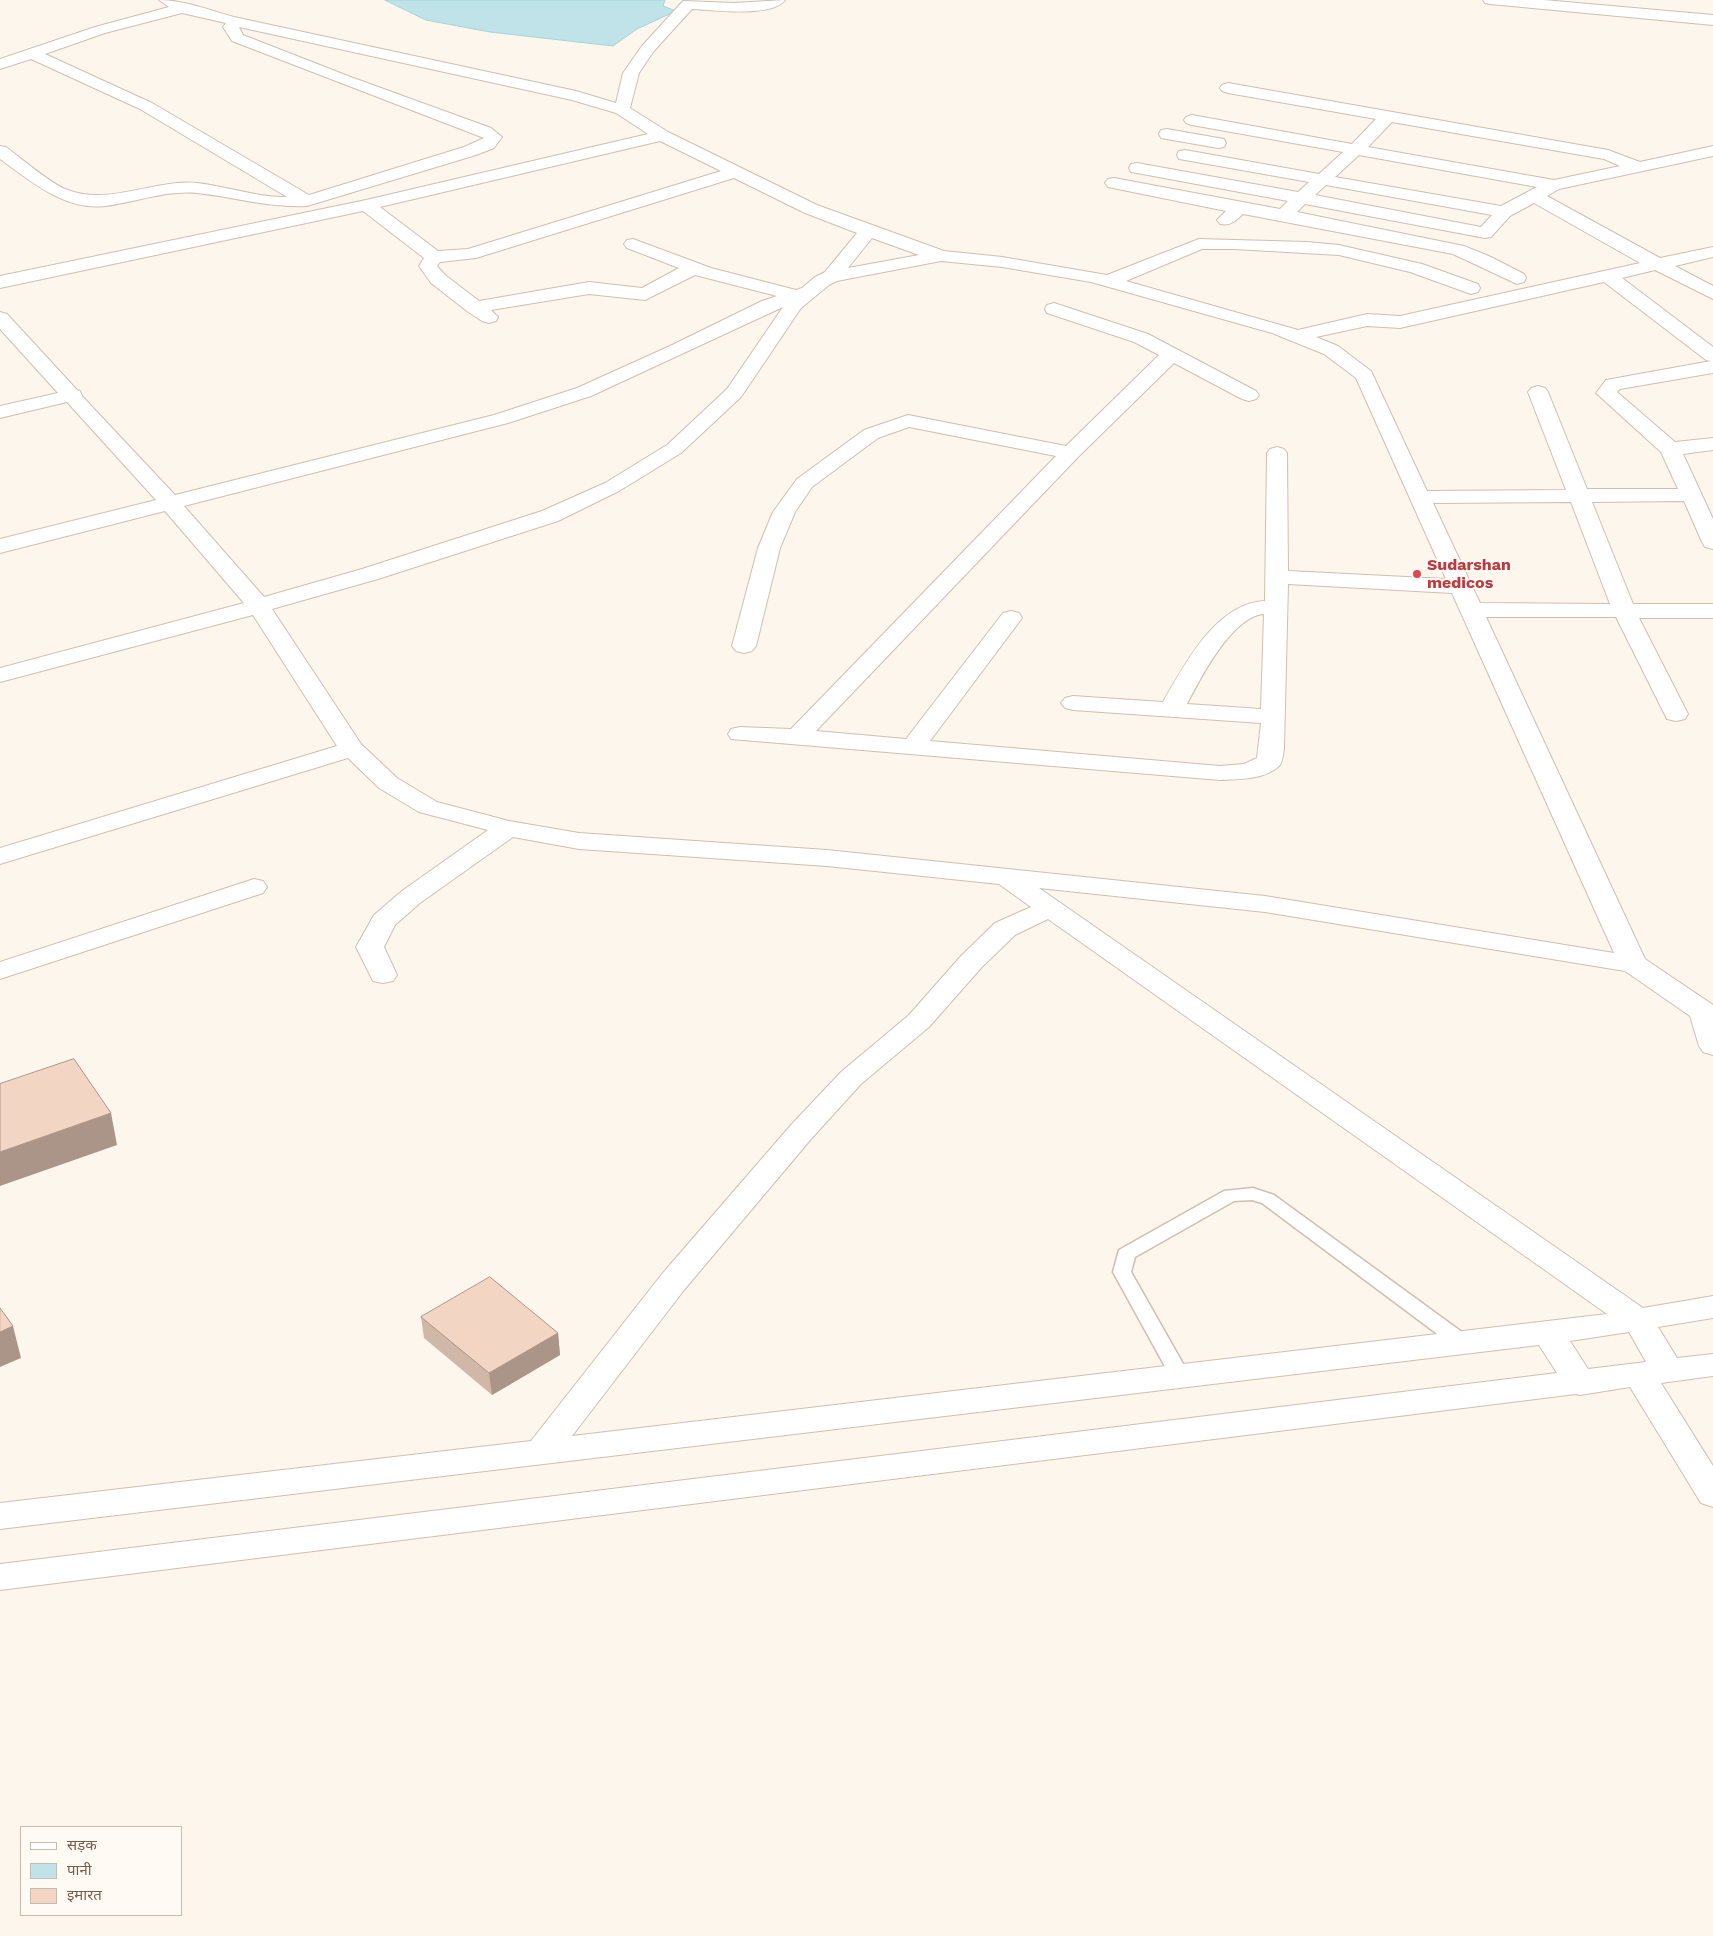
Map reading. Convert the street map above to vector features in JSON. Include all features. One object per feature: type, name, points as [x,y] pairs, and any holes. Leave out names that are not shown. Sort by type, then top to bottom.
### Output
[{"type":"street","points":[[622,110],[631,74],[647,49],[688,4],[754,7],[768,5],[778,0]]},
{"type":"street","points":[[1490,0],[1713,20]]},
{"type":"street","points":[[0,64],[174,4],[234,22],[576,96],[622,110],[662,136],[811,209],[912,248],[942,256],[1002,262],[1110,281],[1279,329],[1331,350],[1364,375],[1633,964]]},
{"type":"street","points":[[0,151],[58,192],[77,198],[104,201],[172,188],[196,188],[282,202],[307,201],[470,151],[488,144],[494,137],[485,131],[342,80],[237,38],[230,28],[234,22]]},
{"type":"street","points":[[31,53],[146,106],[328,213]]},
{"type":"street","points":[[1228,88],[1608,155],[1639,167]]},
{"type":"street","points":[[1284,215],[1355,150],[1388,116]]},
{"type":"street","points":[[1192,120],[1554,185]]},
{"type":"street","points":[[1354,129],[1392,136]]},
{"type":"street","points":[[1167,134],[1234,146]]},
{"type":"street","points":[[0,282],[366,205],[662,136]]},
{"type":"street","points":[[1167,152],[1504,212]]},
{"type":"street","points":[[1466,254],[1504,212],[1554,185],[1713,152]]},
{"type":"street","points":[[1320,161],[1358,168]]},
{"type":"street","points":[[1568,167],[1608,174]]},
{"type":"street","points":[[1137,168],[1485,233]]},
{"type":"street","points":[[366,205],[434,256],[470,254],[736,172]]},
{"type":"street","points":[[1114,184],[1284,215],[1466,254],[1485,261],[1517,278]]},
{"type":"street","points":[[1499,194],[1531,198],[1713,292]]},
{"type":"street","points":[[1110,281],[1199,244],[1238,208]]},
{"type":"street","points":[[0,546],[501,419],[584,392],[677,350],[769,305],[803,294],[832,276],[868,231]]},
{"type":"street","points":[[1297,336],[1366,320],[1400,322],[1602,267],[1633,252],[1713,235]]},
{"type":"street","points":[[633,244],[694,268],[803,294]]},
{"type":"street","points":[[1199,244],[1308,247],[1338,250],[1416,268],[1471,288]]},
{"type":"street","points":[[1602,267],[1657,264],[1713,252]]},
{"type":"street","points":[[434,256],[428,266],[431,272],[492,319]]},
{"type":"street","points":[[832,276],[942,256]]},
{"type":"street","points":[[1602,267],[1713,356]]},
{"type":"street","points":[[474,307],[589,288],[644,294],[694,268]]},
{"type":"street","points":[[1366,320],[1379,309],[1536,274]]},
{"type":"street","points":[[0,675],[259,606],[370,574],[550,516],[612,487],[674,448],[734,393],[794,304],[803,294]]},
{"type":"street","points":[[1054,309],[1141,338],[1249,395]]},
{"type":"street","points":[[0,318],[73,395],[259,606],[352,749],[388,783],[428,807],[508,828],[579,841],[827,858],[1265,904],[1633,964],[1708,1013],[1713,1046]]},
{"type":"street","points":[[797,737],[1071,453],[1172,354]]},
{"type":"street","points":[[1713,367],[1613,384],[1606,393],[1670,448],[1713,542]]},
{"type":"street","points":[[1538,392],[1624,610],[1676,714]]},
{"type":"street","points":[[0,412],[73,395]]},
{"type":"street","points":[[744,646],[769,548],[784,512],[804,483],[871,434],[908,421],[1071,453]]},
{"type":"street","points":[[1670,448],[1713,444]]},
{"type":"street","points":[[740,734],[913,746],[1220,772],[1249,771],[1269,762],[1272,748],[1277,577],[1277,453]]},
{"type":"street","points":[[1420,497],[1691,496]]},
{"type":"street","points":[[1277,577],[1461,587]]},
{"type":"street","points":[[1170,710],[1190,675],[1225,627],[1252,609],[1276,607]]},
{"type":"street","points":[[1472,610],[1713,611]]},
{"type":"street","points":[[913,746],[1011,618]]},
{"type":"street","points":[[1074,703],[1273,717]]},
{"type":"street","points":[[0,856],[352,749]]},
{"type":"street","points":[[383,975],[370,947],[384,921],[411,897],[508,828]]},
{"type":"street","points":[[1006,877],[1638,1320],[1654,1373],[1713,1494]]},
{"type":"street","points":[[0,971],[254,887]]},
{"type":"street","points":[[541,1452],[673,1282],[801,1132],[851,1078],[919,1021],[971,962],[1005,929],[1050,908]]},
{"type":"street","points":[[0,1516],[1548,1333],[1713,1307]]},
{"type":"street","points":[[1548,1333],[1580,1383]]},
{"type":"street","points":[[0,1577],[1580,1383],[1713,1365]]},
{"type":"lane","points":[[1180,1376],[1122,1272],[1126,1254],[1230,1195],[1253,1194],[1268,1199],[1463,1343]]},
{"type":"water","points":[[385,0],[665,0],[663,6],[676,11],[637,29],[613,46],[490,32],[426,20]]},
{"type":"building","points":[[74,1059],[111,1113],[0,1152],[0,1084]]},
{"type":"building","points":[[490,1277],[558,1333],[489,1373],[421,1317]]},
{"type":"building","points":[[0,1308],[13,1326],[0,1332]]},
{"type":"place","name":"Sudarshan medicos","points":[[1417,574]]}]
